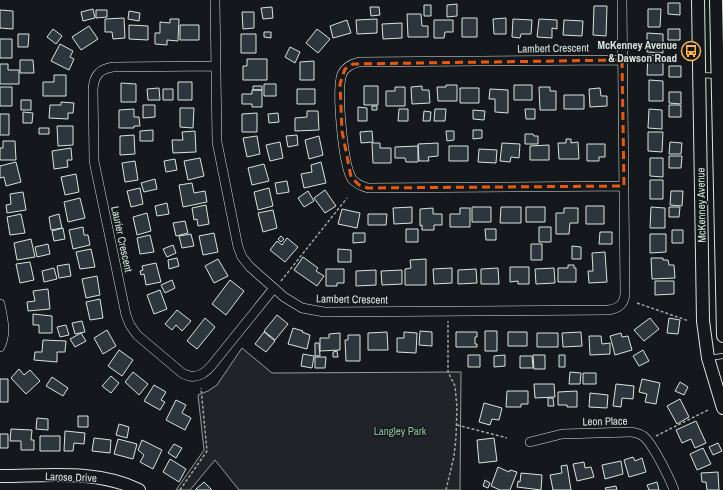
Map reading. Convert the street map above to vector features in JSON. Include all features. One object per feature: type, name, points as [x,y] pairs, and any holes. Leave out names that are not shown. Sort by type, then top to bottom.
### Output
[{"type":"main road","name":"McKenney Avenue","points":[[698,0],[702,314],[708,358],[723,408]]},
{"type":"main road","name":"McKenney Avenue","points":[[716,0],[721,76],[723,336]]},
{"type":"main road","name":"Larose Drive","points":[[0,476],[90,477],[116,481],[139,490]]},
{"type":"street","name":"Lambert Crescent","points":[[215,0],[218,149],[238,247],[242,257],[250,267],[274,288],[297,305],[306,310],[317,312],[609,310],[617,308],[623,301],[625,294],[622,0]]},
{"type":"street","name":"Lambert Crescent","points":[[622,60],[358,62],[345,69],[342,74],[340,84],[342,131],[349,171],[355,182],[362,187],[624,186]]},
{"type":"street","name":"Laurier Crescent","points":[[216,66],[113,67],[102,70],[95,78],[92,89],[94,161],[126,315],[130,325],[141,339],[182,373],[190,376],[196,376],[205,372],[212,365],[274,288]]},
{"type":"street","points":[[0,304],[4,329],[3,341],[0,347]]},
{"type":"street","name":"Leon Place","points":[[530,442],[562,434],[631,432],[642,435],[648,440]]},
{"type":"street","points":[[648,440],[674,490]]},
{"type":"lane","points":[[699,75],[721,76]]},
{"type":"lane","points":[[708,358],[723,356]]},
{"type":"path","points":[[274,288],[348,198]]},
{"type":"path","points":[[637,303],[689,321]]},
{"type":"path","points":[[446,490],[454,456],[456,425],[456,390],[448,372],[448,311]]},
{"type":"path","points":[[180,490],[207,451],[201,388]]},
{"type":"path","points":[[648,440],[708,410]]},
{"type":"path","points":[[456,425],[507,438]]},
{"type":"highlighted area","points":[[622,60],[624,186],[368,188],[359,185],[351,177],[342,131],[340,84],[345,69],[353,64]]},
{"type":"green space","name":"Langley Park","points":[[242,348],[272,373],[461,372],[460,490],[239,490],[215,460],[190,490],[176,490],[204,450],[198,395],[217,385]]},
{"type":"building","points":[[668,3],[680,3],[680,15],[668,14]]},
{"type":"building","points":[[457,4],[457,16],[447,17],[447,5]]},
{"type":"building","points":[[424,5],[431,5],[431,16],[424,16]]},
{"type":"building","points":[[594,6],[607,6],[606,36],[593,35]]},
{"type":"building","points":[[272,7],[273,18],[263,19],[261,8]]},
{"type":"building","points":[[370,7],[379,7],[380,15],[371,16]]},
{"type":"building","points":[[93,9],[95,18],[83,21],[81,12]]},
{"type":"building","points":[[648,9],[661,9],[660,27],[648,27]]},
{"type":"building","points":[[0,10],[13,11],[13,29],[0,28]]},
{"type":"building","points":[[96,10],[107,10],[107,17],[96,18]]},
{"type":"building","points":[[129,11],[140,13],[139,21],[128,19]]},
{"type":"building","points":[[242,12],[254,12],[254,28],[243,29]]},
{"type":"building","points":[[407,14],[421,14],[422,26],[428,26],[428,37],[408,37]]},
{"type":"building","points":[[124,18],[125,38],[113,39],[112,32],[105,32],[105,19]]},
{"type":"building","points":[[462,18],[477,18],[477,37],[462,37]]},
{"type":"building","points":[[506,18],[506,34],[494,34],[493,19]]},
{"type":"building","points":[[170,19],[179,19],[178,41],[167,40],[167,45],[155,44],[155,33],[160,33],[160,22],[170,23]]},
{"type":"building","points":[[377,19],[377,33],[357,34],[356,20]]},
{"type":"building","points":[[513,19],[532,20],[531,34],[521,34],[520,38],[512,37]]},
{"type":"building","points":[[539,19],[557,20],[557,29],[552,28],[552,38],[537,37]]},
{"type":"building","points":[[347,20],[351,33],[333,38],[330,26]]},
{"type":"building","points":[[434,20],[453,20],[453,32],[445,32],[444,38],[434,38]]},
{"type":"building","points":[[564,20],[583,21],[582,36],[563,35]]},
{"type":"building","points":[[402,23],[402,38],[383,39],[382,24]]},
{"type":"building","points":[[129,25],[148,26],[148,40],[129,39]]},
{"type":"building","points":[[180,25],[199,25],[199,40],[180,40]]},
{"type":"building","points":[[89,26],[98,39],[81,50],[72,37]]},
{"type":"building","points":[[53,29],[62,36],[56,44],[47,37]]},
{"type":"building","points":[[317,29],[330,39],[318,53],[306,43]]},
{"type":"building","points":[[668,29],[680,29],[680,40],[668,40]]},
{"type":"building","points":[[264,32],[271,32],[271,38],[264,37]]},
{"type":"building","points":[[647,33],[663,34],[663,53],[647,52]]},
{"type":"building","points":[[18,34],[29,34],[28,47],[18,47]]},
{"type":"building","points":[[241,34],[256,34],[256,53],[241,53]]},
{"type":"building","points":[[0,39],[12,39],[12,58],[0,58]]},
{"type":"building","points":[[60,44],[73,51],[70,57],[74,59],[69,70],[51,61]]},
{"type":"building","points":[[290,47],[300,52],[295,63],[285,57]]},
{"type":"building","points":[[648,55],[663,56],[663,75],[647,75]]},
{"type":"building","points":[[247,59],[267,59],[267,80],[243,80],[243,66],[247,66]]},
{"type":"building","points":[[20,60],[33,60],[34,73],[20,73]]},
{"type":"building","points":[[314,61],[314,80],[300,80],[300,62]]},
{"type":"building","points":[[0,64],[8,64],[8,70],[19,70],[19,84],[0,84]]},
{"type":"building","points":[[669,66],[681,66],[681,77],[669,77]]},
{"type":"building","points":[[54,75],[66,75],[66,96],[43,96],[43,82],[54,82]]},
{"type":"building","points":[[649,80],[663,81],[663,101],[649,101]]},
{"type":"building","points":[[178,82],[192,82],[192,100],[178,100]]},
{"type":"building","points":[[121,83],[136,84],[136,102],[121,102]]},
{"type":"building","points":[[264,84],[276,84],[276,96],[264,96]]},
{"type":"building","points":[[446,85],[457,85],[457,101],[438,101],[437,87],[446,87]]},
{"type":"building","points":[[514,85],[532,85],[532,100],[514,100]]},
{"type":"building","points":[[253,86],[262,86],[262,90],[253,90]]},
{"type":"building","points":[[364,86],[378,86],[378,105],[364,105]]},
{"type":"building","points":[[422,86],[422,90],[429,90],[430,103],[412,104],[411,87]]},
{"type":"building","points":[[0,87],[12,87],[12,106],[0,106]]},
{"type":"building","points":[[395,87],[405,87],[405,106],[386,106],[386,91],[395,91]]},
{"type":"building","points":[[539,87],[550,87],[550,91],[556,91],[556,110],[540,110]]},
{"type":"building","points":[[159,88],[160,100],[148,100],[147,89]]},
{"type":"building","points":[[460,88],[479,88],[479,103],[460,103]]},
{"type":"building","points":[[600,88],[601,96],[607,96],[607,106],[590,107],[589,89]]},
{"type":"building","points":[[163,89],[173,89],[173,100],[163,100]]},
{"type":"building","points":[[297,89],[315,89],[315,104],[297,104]]},
{"type":"building","points":[[490,89],[508,90],[508,113],[495,112],[495,99],[489,99]]},
{"type":"building","points":[[252,90],[262,90],[262,107],[252,107],[252,104],[242,104],[242,94],[252,94]]},
{"type":"building","points":[[669,92],[681,92],[681,104],[669,103]]},
{"type":"building","points":[[564,95],[584,95],[584,109],[564,109]]},
{"type":"building","points":[[21,100],[31,100],[31,110],[21,110]]},
{"type":"building","points":[[61,102],[74,103],[73,113],[68,113],[68,119],[49,118],[50,105],[61,105]]},
{"type":"building","points":[[143,105],[155,105],[155,117],[143,118]]},
{"type":"building","points":[[669,105],[681,105],[681,117],[669,117]]},
{"type":"building","points":[[372,106],[377,106],[377,110],[372,110]]},
{"type":"building","points":[[358,107],[367,108],[367,121],[358,121]]},
{"type":"building","points":[[180,108],[194,108],[193,128],[180,127]]},
{"type":"building","points":[[134,109],[134,117],[139,117],[140,126],[134,126],[134,128],[119,128],[119,110]]},
{"type":"building","points":[[399,109],[408,109],[408,121],[398,121]]},
{"type":"building","points":[[435,109],[446,109],[445,121],[434,121]]},
{"type":"building","points":[[525,109],[535,109],[535,119],[526,119]]},
{"type":"building","points":[[649,109],[662,110],[662,129],[648,128]]},
{"type":"building","points":[[473,110],[485,111],[484,120],[473,119]]},
{"type":"building","points":[[307,111],[318,111],[319,130],[295,131],[295,118],[307,117]]},
{"type":"building","points":[[424,111],[431,112],[430,121],[423,121]]},
{"type":"building","points":[[23,112],[33,113],[32,123],[23,123]]},
{"type":"building","points":[[257,113],[257,132],[242,132],[242,114]]},
{"type":"building","points":[[278,113],[279,122],[269,123],[268,114]]},
{"type":"building","points":[[0,114],[9,114],[9,135],[0,135]]},
{"type":"building","points":[[57,126],[73,126],[73,145],[58,146]]},
{"type":"building","points":[[39,128],[49,128],[49,134],[39,134]]},
{"type":"building","points":[[153,130],[153,141],[140,141],[140,131]]},
{"type":"building","points":[[473,130],[482,130],[482,138],[473,139]]},
{"type":"building","points":[[195,131],[196,152],[173,153],[172,140],[183,140],[182,132]]},
{"type":"building","points":[[372,131],[373,142],[361,143],[360,132]]},
{"type":"building","points":[[446,131],[454,131],[454,140],[447,141]]},
{"type":"building","points":[[648,132],[663,132],[662,152],[648,151]]},
{"type":"building","points":[[525,134],[533,134],[534,136],[538,136],[538,144],[525,144]]},
{"type":"building","points":[[134,135],[135,154],[120,155],[120,136]]},
{"type":"building","points":[[297,135],[298,145],[288,147],[286,136]]},
{"type":"building","points":[[257,136],[260,154],[247,157],[243,138]]},
{"type":"building","points":[[319,136],[323,155],[309,159],[305,140]]},
{"type":"building","points":[[566,139],[571,139],[571,143],[578,142],[579,159],[559,159],[558,143],[566,143]]},
{"type":"building","points":[[3,141],[15,141],[16,160],[0,160],[0,148],[3,148]]},
{"type":"building","points":[[280,142],[283,158],[270,161],[266,145]]},
{"type":"building","points":[[670,142],[682,143],[681,154],[669,154]]},
{"type":"building","points":[[372,143],[380,143],[380,148],[391,148],[391,163],[373,163]]},
{"type":"building","points":[[438,143],[438,156],[428,157],[429,161],[419,161],[418,144]]},
{"type":"building","points":[[502,143],[520,144],[519,158],[511,157],[510,162],[500,161]]},
{"type":"building","points":[[587,144],[605,144],[605,157],[599,157],[599,161],[587,161]]},
{"type":"building","points":[[549,145],[549,160],[530,160],[530,146]]},
{"type":"building","points":[[418,146],[418,162],[406,162],[405,158],[395,158],[395,147]]},
{"type":"building","points":[[449,146],[468,146],[468,161],[449,161]]},
{"type":"building","points":[[71,148],[72,160],[67,160],[68,167],[54,169],[52,151]]},
{"type":"building","points":[[479,149],[497,150],[496,163],[478,162]]},
{"type":"building","points":[[669,156],[682,156],[681,168],[669,168]]},
{"type":"building","points":[[200,158],[204,176],[188,180],[184,161]]},
{"type":"building","points":[[650,158],[663,158],[663,177],[650,176]]},
{"type":"building","points":[[175,159],[177,170],[166,172],[164,161]]},
{"type":"building","points":[[135,161],[138,180],[125,182],[122,163]]},
{"type":"building","points":[[16,162],[21,182],[6,186],[4,177],[0,178],[0,166]]},
{"type":"building","points":[[321,162],[326,183],[304,188],[301,174],[312,172],[311,165]]},
{"type":"building","points":[[264,164],[269,181],[252,185],[248,168]]},
{"type":"building","points":[[76,174],[79,192],[65,195],[61,177]]},
{"type":"building","points":[[155,179],[157,189],[144,192],[141,183]]},
{"type":"building","points":[[650,180],[663,180],[663,199],[650,199]]},
{"type":"building","points":[[287,181],[289,192],[277,194],[275,183]]},
{"type":"building","points":[[192,183],[194,193],[205,191],[207,202],[183,207],[179,185]]},
{"type":"building","points":[[140,188],[143,204],[131,207],[127,191]]},
{"type":"building","points":[[269,188],[273,206],[258,210],[254,192]]},
{"type":"building","points":[[325,190],[336,206],[325,213],[314,198]]},
{"type":"building","points":[[308,191],[314,201],[304,207],[298,198]]},
{"type":"building","points":[[671,191],[683,191],[682,206],[670,205]]},
{"type":"building","points":[[23,192],[26,210],[7,213],[6,205],[11,204],[10,194]]},
{"type":"building","points":[[80,198],[85,218],[68,222],[64,202]]},
{"type":"building","points":[[167,203],[169,214],[157,216],[155,206]]},
{"type":"building","points":[[206,205],[209,224],[198,226],[197,219],[194,220],[192,208]]},
{"type":"building","points":[[586,206],[604,206],[604,224],[586,224]]},
{"type":"building","points":[[412,207],[412,223],[394,224],[393,208]]},
{"type":"building","points":[[472,207],[491,207],[491,222],[472,222]]},
{"type":"building","points":[[501,207],[521,207],[521,223],[500,223]]},
{"type":"building","points":[[526,207],[545,207],[545,222],[526,222]]},
{"type":"building","points":[[651,207],[665,208],[665,228],[650,228]]},
{"type":"building","points":[[669,207],[680,207],[679,217],[669,217]]},
{"type":"building","points":[[433,208],[433,214],[442,214],[442,225],[434,225],[434,230],[422,230],[422,225],[420,226],[420,209]]},
{"type":"building","points":[[460,208],[470,208],[470,227],[450,227],[450,214],[460,214]]},
{"type":"building","points":[[564,208],[578,208],[578,223],[570,223],[569,234],[556,234],[556,213],[564,213]]},
{"type":"building","points":[[342,209],[360,213],[357,228],[338,224]]},
{"type":"building","points":[[273,210],[277,228],[263,232],[258,213]]},
{"type":"building","points":[[147,213],[151,231],[137,235],[133,217]]},
{"type":"building","points":[[21,214],[25,233],[10,235],[7,217]]},
{"type":"building","points":[[59,214],[62,228],[51,230],[49,217]]},
{"type":"building","points":[[368,214],[387,214],[386,225],[368,225]]},
{"type":"building","points":[[185,221],[188,233],[176,236],[173,223]]},
{"type":"building","points":[[83,227],[84,235],[88,235],[90,245],[73,249],[69,230]]},
{"type":"building","points":[[539,227],[551,227],[551,242],[539,242]]},
{"type":"building","points":[[63,228],[65,239],[54,241],[52,231]]},
{"type":"building","points":[[406,229],[418,229],[418,242],[406,242]]},
{"type":"building","points":[[485,229],[496,229],[496,240],[486,240]]},
{"type":"building","points":[[672,230],[683,230],[683,243],[672,243]]},
{"type":"building","points":[[600,232],[612,232],[612,244],[599,244]]},
{"type":"building","points":[[214,233],[218,252],[203,255],[199,236]]},
{"type":"building","points":[[353,233],[365,233],[365,242],[353,243]]},
{"type":"building","points":[[191,234],[194,246],[182,248],[179,236]]},
{"type":"building","points":[[650,234],[666,234],[666,252],[650,253]]},
{"type":"building","points":[[150,235],[154,252],[140,254],[137,238]]},
{"type":"building","points":[[281,236],[284,239],[281,242],[278,239]]},
{"type":"building","points":[[287,238],[298,247],[285,262],[270,250],[277,241],[282,245]]},
{"type":"building","points":[[31,239],[35,257],[17,260],[14,243]]},
{"type":"building","points":[[48,244],[50,254],[37,257],[35,247]]},
{"type":"building","points":[[531,244],[542,244],[542,260],[531,260]]},
{"type":"building","points":[[173,245],[176,253],[167,257],[163,249]]},
{"type":"building","points":[[572,246],[581,247],[581,259],[572,259]]},
{"type":"building","points":[[91,249],[95,267],[80,269],[76,252]]},
{"type":"building","points":[[338,249],[351,250],[351,262],[338,262]]},
{"type":"building","points":[[605,252],[607,282],[589,283],[588,271],[593,271],[592,253]]},
{"type":"building","points":[[303,257],[318,268],[316,271],[324,276],[317,286],[294,270]]},
{"type":"building","points":[[177,258],[179,266],[169,269],[168,260]]},
{"type":"building","points":[[651,258],[663,258],[663,260],[668,260],[669,265],[674,265],[675,278],[652,279]]},
{"type":"building","points":[[218,259],[228,276],[214,283],[205,266]]},
{"type":"building","points":[[426,259],[426,285],[405,285],[405,269],[411,268],[410,260]]},
{"type":"building","points":[[30,262],[34,280],[20,283],[16,264]]},
{"type":"building","points":[[156,263],[161,282],[146,285],[144,274],[141,275],[140,271],[143,270],[142,266]]},
{"type":"building","points":[[69,264],[71,276],[59,278],[57,266]]},
{"type":"building","points":[[568,265],[574,265],[574,268],[576,268],[576,282],[558,282],[558,268],[568,268]]},
{"type":"building","points":[[510,267],[529,267],[529,284],[518,284],[518,281],[510,282]]},
{"type":"building","points":[[54,268],[57,279],[44,282],[42,271]]},
{"type":"building","points":[[452,268],[452,283],[434,284],[433,269]]},
{"type":"building","points":[[498,268],[499,284],[481,284],[481,269]]},
{"type":"building","points":[[554,268],[555,283],[536,284],[535,269]]},
{"type":"building","points":[[326,269],[344,269],[344,283],[337,283],[337,286],[326,286]]},
{"type":"building","points":[[476,269],[477,283],[458,284],[458,270]]},
{"type":"building","points":[[376,270],[376,285],[356,286],[356,271]]},
{"type":"building","points":[[402,270],[402,284],[382,285],[381,271]]},
{"type":"building","points":[[97,276],[100,295],[86,298],[82,279]]},
{"type":"building","points":[[172,280],[175,288],[165,293],[161,285]]},
{"type":"building","points":[[230,280],[244,291],[226,315],[212,304]]},
{"type":"building","points":[[655,281],[674,281],[674,294],[655,295]]},
{"type":"building","points":[[48,289],[50,309],[28,311],[27,302],[35,301],[33,291]]},
{"type":"building","points":[[160,290],[167,309],[154,314],[147,295]]},
{"type":"building","points":[[100,299],[103,318],[90,320],[86,302]]},
{"type":"building","points":[[177,310],[191,321],[182,331],[176,325],[172,330],[165,324]]},
{"type":"building","points":[[33,314],[52,316],[52,333],[39,333],[39,325],[33,325]]},
{"type":"building","points":[[277,315],[288,324],[275,340],[264,331]]},
{"type":"building","points":[[205,318],[215,327],[197,349],[187,341]]},
{"type":"building","points":[[650,318],[659,329],[644,341],[634,330]]},
{"type":"building","points":[[669,318],[680,320],[678,334],[667,333]]},
{"type":"building","points":[[82,321],[85,332],[75,334],[72,323]]},
{"type":"building","points":[[66,325],[69,335],[60,337],[57,327]]},
{"type":"building","points":[[293,328],[310,335],[307,349],[288,344]]},
{"type":"building","points":[[107,330],[116,346],[103,354],[94,338]]},
{"type":"building","points":[[420,331],[432,332],[432,346],[419,345]]},
{"type":"building","points":[[485,331],[497,331],[497,351],[485,351]]},
{"type":"building","points":[[264,332],[275,341],[266,352],[255,344]]},
{"type":"building","points":[[387,332],[388,350],[368,350],[368,333]]},
{"type":"building","points":[[404,332],[417,333],[416,353],[397,352],[397,338],[404,338]]},
{"type":"building","points":[[456,332],[477,332],[475,344],[477,344],[477,347],[456,347]]},
{"type":"building","points":[[508,332],[527,332],[527,346],[508,346]]},
{"type":"building","points":[[581,332],[582,346],[563,347],[562,333]]},
{"type":"building","points":[[81,333],[86,341],[75,347],[70,339]]},
{"type":"building","points":[[340,333],[340,350],[320,351],[320,338],[329,338],[329,334]]},
{"type":"building","points":[[537,333],[558,333],[558,347],[537,347]]},
{"type":"building","points":[[621,333],[622,337],[628,336],[632,350],[615,355],[610,336]]},
{"type":"building","points":[[348,335],[360,335],[360,361],[346,361],[345,340],[348,340]]},
{"type":"building","points":[[589,336],[601,336],[602,344],[610,343],[610,354],[590,355]]},
{"type":"building","points":[[43,340],[66,341],[65,352],[57,352],[57,362],[34,360],[35,352],[42,352]]},
{"type":"building","points":[[315,343],[319,343],[320,356],[315,356]]},
{"type":"building","points":[[119,350],[133,360],[122,376],[108,366]]},
{"type":"building","points":[[643,350],[649,361],[639,366],[633,356]]},
{"type":"building","points":[[337,351],[338,357],[333,357],[333,352]]},
{"type":"building","points":[[303,354],[314,356],[312,368],[301,366]]},
{"type":"building","points":[[468,355],[480,355],[480,367],[468,367]]},
{"type":"building","points":[[505,355],[505,366],[494,367],[494,356]]},
{"type":"building","points":[[533,355],[545,355],[545,369],[534,369]]},
{"type":"building","points":[[559,355],[565,355],[565,367],[559,367]]},
{"type":"building","points":[[520,356],[532,356],[533,368],[520,368]]},
{"type":"building","points":[[315,357],[326,357],[325,368],[315,368]]},
{"type":"building","points":[[19,369],[24,375],[30,370],[40,381],[26,394],[11,378]]},
{"type":"building","points":[[133,372],[148,384],[139,395],[125,382]]},
{"type":"building","points":[[570,372],[581,373],[580,384],[569,384]]},
{"type":"building","points":[[583,373],[596,373],[596,384],[583,384]]},
{"type":"building","points":[[111,376],[119,383],[111,393],[102,386]]},
{"type":"building","points":[[52,377],[68,388],[63,396],[46,386]]},
{"type":"building","points":[[0,379],[8,379],[8,402],[0,402]]},
{"type":"building","points":[[642,379],[660,383],[656,404],[645,402],[647,394],[639,392]]},
{"type":"building","points":[[680,382],[688,387],[684,395],[675,391]]},
{"type":"building","points":[[534,384],[554,384],[555,397],[535,398]]},
{"type":"building","points":[[616,384],[634,386],[633,399],[622,398],[621,407],[613,406]]},
{"type":"building","points":[[154,385],[166,392],[161,400],[165,402],[160,410],[144,401]]},
{"type":"building","points":[[507,391],[528,391],[528,404],[521,404],[521,407],[506,407]]},
{"type":"building","points":[[577,391],[577,407],[558,405],[558,392]]},
{"type":"building","points":[[590,393],[608,395],[607,408],[589,407]]},
{"type":"building","points":[[548,398],[553,398],[554,406],[548,406]]},
{"type":"building","points":[[680,399],[689,417],[677,424],[667,406]]},
{"type":"building","points":[[176,400],[186,405],[182,413],[191,418],[185,430],[166,420]]},
{"type":"building","points":[[484,403],[502,408],[499,420],[492,419],[490,425],[479,422]]},
{"type":"building","points":[[78,416],[88,416],[88,427],[78,427]]},
{"type":"building","points":[[37,418],[48,419],[48,430],[36,429]]},
{"type":"building","points":[[696,421],[706,443],[695,448],[691,439],[682,443],[676,430]]},
{"type":"building","points":[[119,424],[129,427],[127,438],[116,435]]},
{"type":"building","points":[[11,429],[32,430],[31,440],[34,440],[34,450],[21,450],[21,441],[10,441]]},
{"type":"building","points":[[65,431],[85,433],[84,444],[74,443],[73,451],[64,451]]},
{"type":"building","points":[[0,434],[8,434],[8,448],[0,448]]},
{"type":"building","points":[[40,436],[60,436],[60,451],[40,451]]},
{"type":"building","points":[[94,438],[111,440],[110,453],[92,451]]},
{"type":"building","points":[[494,438],[497,461],[479,463],[477,440]]},
{"type":"building","points":[[118,439],[137,444],[133,459],[114,454]]},
{"type":"building","points":[[142,440],[162,450],[153,469],[140,462],[144,455],[138,450]]},
{"type":"building","points":[[718,443],[722,451],[713,455],[709,447]]},
{"type":"building","points":[[174,444],[182,448],[176,458],[168,453]]},
{"type":"building","points":[[703,448],[711,464],[697,470],[690,454]]},
{"type":"building","points":[[633,457],[635,461],[642,458],[646,472],[629,477],[624,460]]},
{"type":"building","points":[[170,459],[186,469],[179,482],[163,472]]},
{"type":"building","points":[[621,461],[623,474],[605,479],[602,465]]},
{"type":"building","points":[[584,462],[585,468],[591,467],[594,477],[577,481],[573,464]]},
{"type":"building","points":[[567,465],[571,490],[553,490],[550,475],[562,473],[561,466]]},
{"type":"building","points":[[498,467],[509,472],[510,470],[517,472],[510,490],[500,490],[491,486]]},
{"type":"building","points":[[718,472],[719,490],[707,490],[706,482],[702,482],[701,473]]},
{"type":"building","points":[[521,473],[542,475],[541,490],[517,487],[518,481],[520,482]]},
{"type":"building","points":[[485,480],[490,483],[488,488],[483,486]]},
{"type":"building","points":[[204,482],[212,490],[195,490]]},
{"type":"building","points":[[657,482],[659,490],[649,490],[647,485]]},
{"type":"building","points":[[616,486],[617,490],[606,490],[605,488]]},
{"type":"place","name":"McKenney Avenue & Dawson Road","points":[[691,51]]}]
